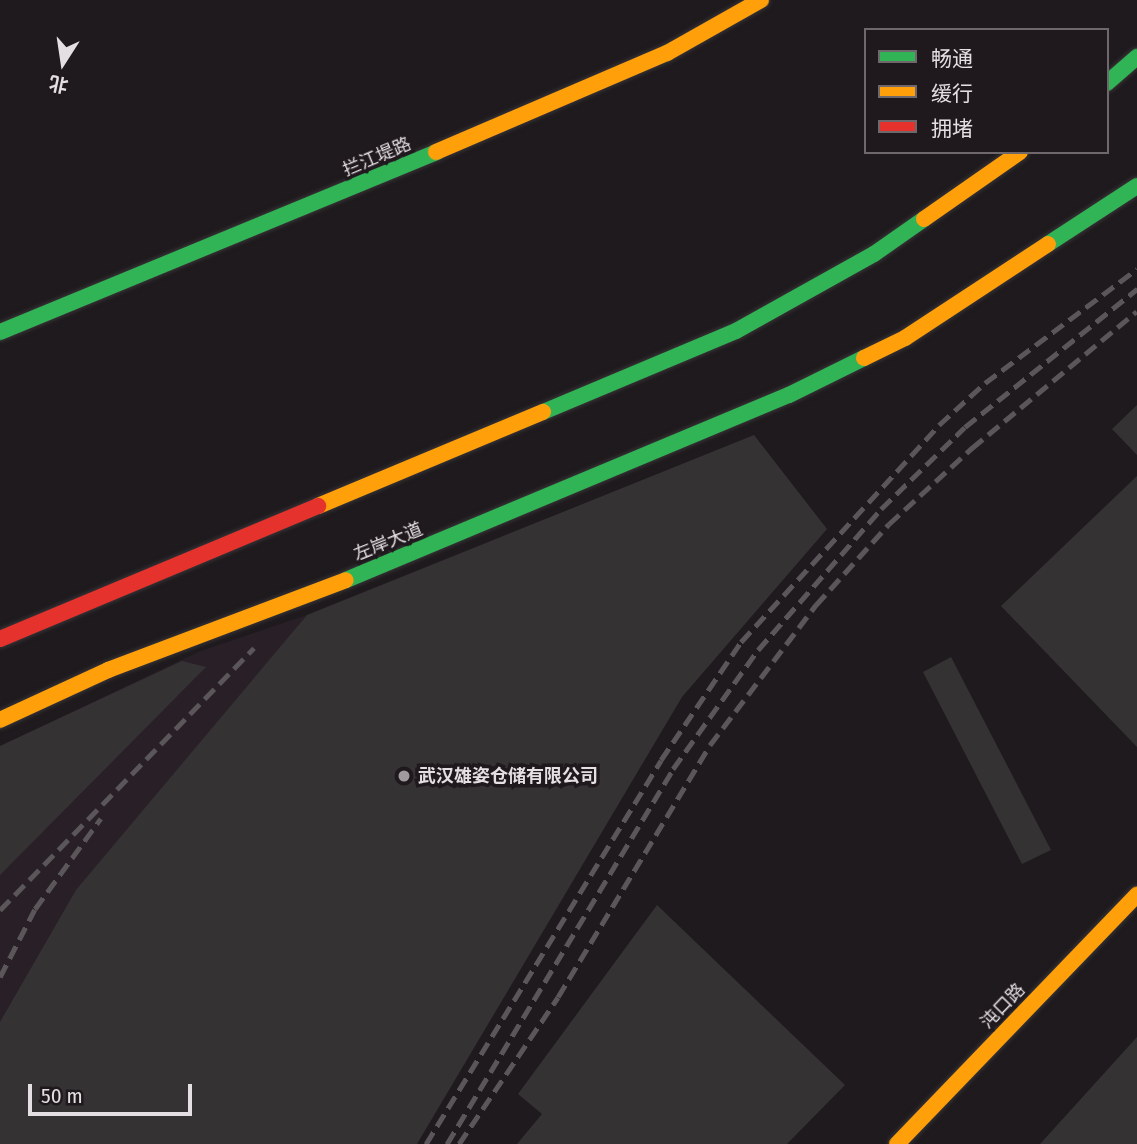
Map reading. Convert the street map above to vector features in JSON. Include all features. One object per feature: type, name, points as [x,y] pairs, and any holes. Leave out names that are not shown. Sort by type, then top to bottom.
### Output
[{"type":"main road","name":"拦江堤路","points":[[0,332],[583,91],[667,53],[761,0]]},
{"type":"main road","points":[[1109,81],[1137,57]]},
{"type":"main road","points":[[0,639],[736,331],[806,296],[961,196],[1017,154]]},
{"type":"main road","name":"左岸大道","points":[[0,720],[108,670],[394,562],[789,395],[905,338],[1049,247],[1137,186]]},
{"type":"main road","name":"沌口路","points":[[897,1144],[1137,895]]},
{"type":"shaded area","points":[[307,615],[0,1022],[0,746],[200,651]]},
{"type":"building","points":[[1137,405],[1137,455],[1112,429]]},
{"type":"building","name":"武汉雄姿仓储有限公司","points":[[754,435],[827,529],[682,697],[417,1144],[0,1144],[0,1022],[76,890],[307,615]]},
{"type":"building","points":[[1137,476],[1137,747],[1001,606]]},
{"type":"building","points":[[951,657],[1051,850],[1022,864],[923,672]]},
{"type":"building","points":[[182,661],[206,667],[0,875],[0,746]]},
{"type":"building","points":[[657,905],[845,1085],[787,1144],[517,1144],[542,1114],[518,1094]]},
{"type":"building","points":[[1137,1037],[1137,1144],[1040,1144]]},
{"type":"railway","points":[[426,1144],[661,760],[741,642],[939,425],[985,383],[1137,269]]},
{"type":"railway","points":[[447,1144],[673,769],[758,650],[881,509],[965,427],[1137,289]]},
{"type":"railway","points":[[459,1144],[558,997],[710,745],[816,605],[889,524],[972,448],[1137,311]]},
{"type":"railway","points":[[0,910],[254,648]]},
{"type":"railway","points":[[0,977],[35,909],[101,818]]},
{"type":"traffic: fast","points":[[1109,81],[1137,57]]},
{"type":"traffic: fast","points":[[0,332],[436,152]]},
{"type":"traffic: fast","points":[[1048,244],[1137,186]]},
{"type":"traffic: fast","points":[[543,412],[736,331],[874,254],[924,219]]},
{"type":"traffic: fast","points":[[346,580],[789,395],[864,358]]},
{"type":"traffic: slow","points":[[436,152],[667,53],[761,0]]},
{"type":"traffic: slow","points":[[924,219],[1017,154]]},
{"type":"traffic: slow","points":[[864,358],[905,338],[1048,244]]},
{"type":"traffic: slow","points":[[318,506],[543,412]]},
{"type":"traffic: slow","points":[[0,720],[108,670],[346,580]]},
{"type":"traffic: slow","points":[[897,1144],[1137,895]]},
{"type":"traffic: jam","points":[[0,639],[318,506]]},
{"type":"place","name":"武汉雄姿仓储有限公司","points":[[404,776]]}]
